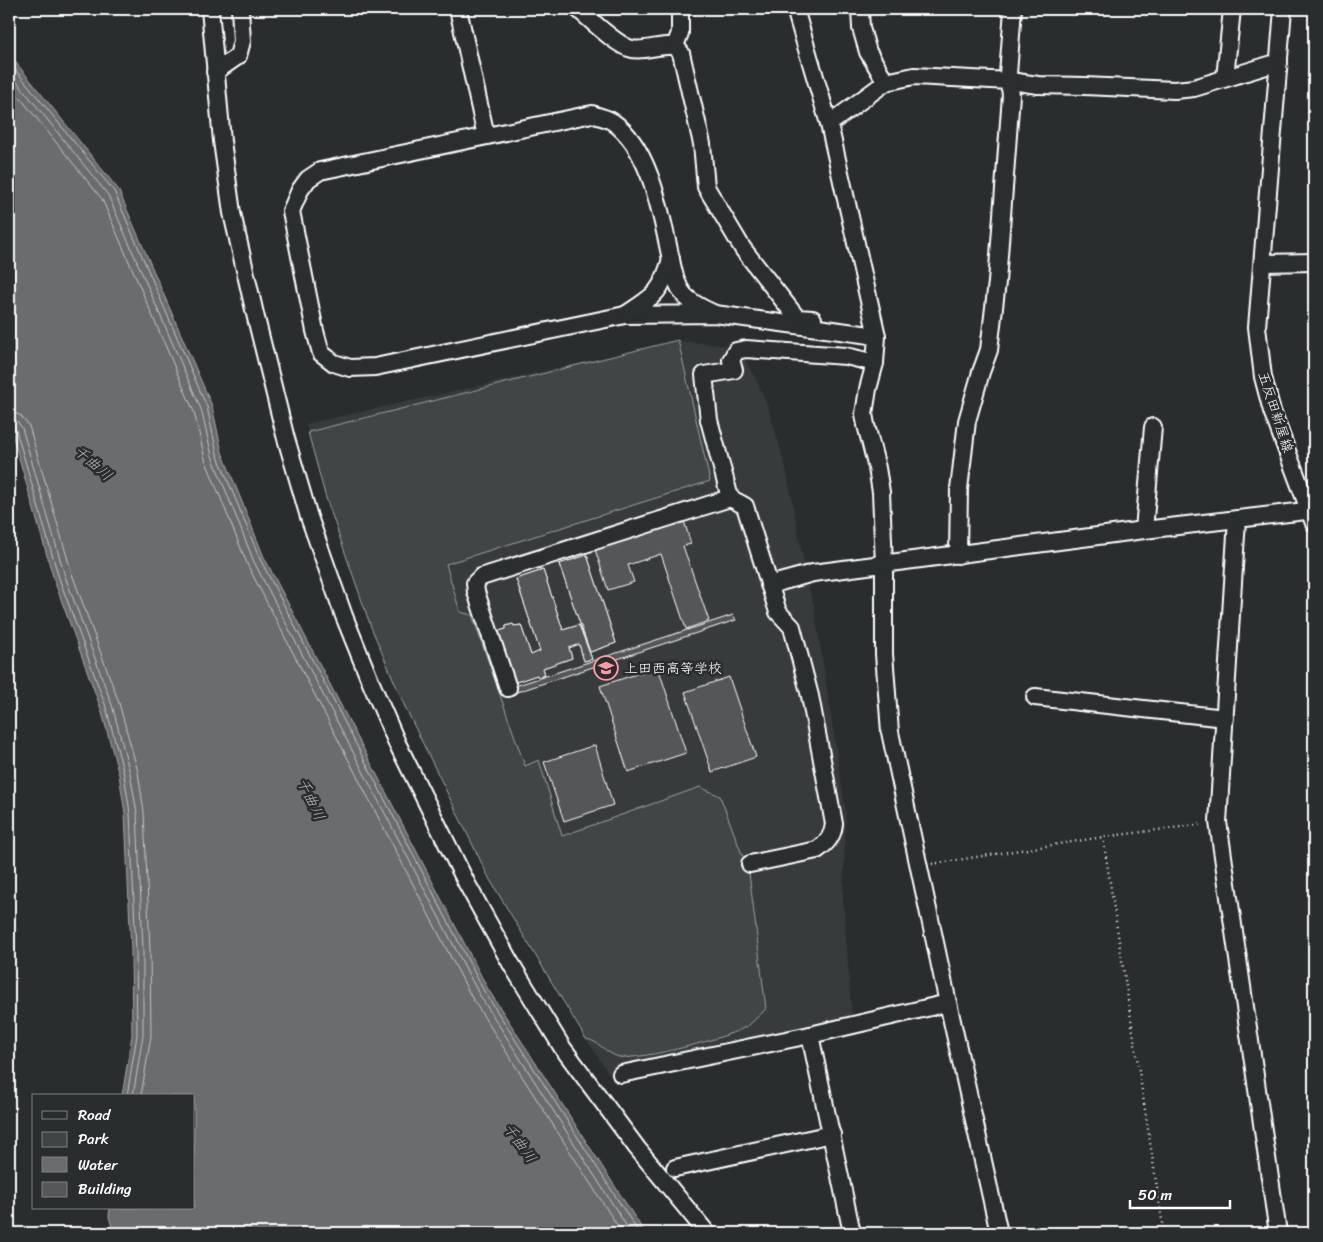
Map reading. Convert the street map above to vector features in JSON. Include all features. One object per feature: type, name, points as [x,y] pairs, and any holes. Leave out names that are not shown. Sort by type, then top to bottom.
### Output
[{"type":"street","points":[[210,9],[222,141],[232,213],[285,435],[308,517],[371,683],[397,744],[467,884],[510,962],[562,1047],[637,1148],[707,1233]]},
{"type":"street","points":[[215,72],[238,56],[242,41],[240,9]]},
{"type":"street","points":[[458,9],[486,136]]},
{"type":"street","points":[[578,9],[622,45],[633,50],[668,45],[675,46],[681,53],[702,144],[706,187],[743,249],[797,318],[876,331]]},
{"type":"street","points":[[675,46],[680,33],[680,9]]},
{"type":"street","points":[[795,9],[829,124],[876,331],[875,364],[864,414],[881,492],[884,565],[884,654],[889,724],[999,1233]]},
{"type":"street","points":[[860,9],[861,28],[868,52],[886,82]]},
{"type":"street","points":[[958,555],[959,489],[967,421],[989,350],[997,282],[1011,95],[1008,74],[1013,9]]},
{"type":"street","points":[[1225,78],[1232,9]]},
{"type":"street","name":"五反田新屋線","points":[[1283,9],[1264,263],[1257,327],[1263,377],[1272,410],[1313,514]]},
{"type":"street","points":[[829,124],[886,82],[914,76],[1010,81],[1038,85],[1175,90],[1194,88],[1279,62]]},
{"type":"street","points":[[715,314],[698,306],[684,295],[677,283],[662,216],[643,160],[623,130],[612,120],[592,114],[320,171],[308,179],[300,190],[291,211],[321,352],[334,363],[350,368],[375,367],[625,315],[715,314],[876,331]]},
{"type":"street","points":[[625,315],[651,297],[660,288],[671,259]]},
{"type":"street","points":[[1264,263],[1314,262]]},
{"type":"street","points":[[730,498],[709,420],[704,375],[734,370],[731,360],[736,351],[746,349],[846,356],[875,364]]},
{"type":"street","points":[[1144,530],[1153,427]]},
{"type":"street","points":[[508,688],[476,592],[476,584],[481,577],[730,498],[745,506],[778,612],[792,627],[810,696],[834,824],[833,834],[824,846],[817,850],[750,864]]},
{"type":"street","points":[[769,585],[813,573],[1237,519],[1313,514]]},
{"type":"street","points":[[1237,519],[1218,822],[1278,1233]]},
{"type":"street","points":[[1035,698],[1225,718]]},
{"type":"street","points":[[621,1074],[810,1035],[948,1002]]},
{"type":"street","points":[[810,1035],[852,1233]]},
{"type":"street","points":[[675,1168],[832,1134]]},
{"type":"path","points":[[920,866],[1103,837],[1218,822]]},
{"type":"path","points":[[1103,837],[1164,1233]]},
{"type":"shaded area","name":"上田西高等学校","points":[[680,341],[732,346],[743,356],[756,379],[768,407],[786,468],[804,564],[802,569],[782,573],[787,589],[804,584],[809,588],[814,606],[846,813],[843,899],[852,1018],[610,1075],[586,1039],[490,880],[406,709],[371,627],[325,495],[306,424]]},
{"type":"green space","points":[[678,340],[710,481],[446,564],[460,612],[472,615],[525,766],[539,760],[562,836],[700,787],[720,796],[749,873],[766,1009],[749,1025],[725,1036],[664,1052],[619,1057],[595,1042],[586,1039],[490,880],[406,709],[371,627],[325,495],[308,432]]},
{"type":"water","name":"千曲川","points":[[9,54],[118,189],[212,406],[222,452],[264,557],[488,989],[645,1233],[114,1233],[109,1217],[110,1210],[195,1210],[195,1094],[122,1094],[132,1035],[131,950],[125,813],[119,775],[101,709],[54,580],[9,423]]},
{"type":"building","points":[[684,521],[691,544],[683,546],[709,621],[686,629],[661,554],[628,565],[634,582],[608,590],[595,549]]},
{"type":"building","points":[[587,555],[616,643],[590,652],[559,564]]},
{"type":"building","points":[[587,555],[616,643],[590,652],[559,564]]},
{"type":"building","points":[[543,570],[563,630],[579,625],[592,659],[584,661],[579,644],[569,648],[572,658],[543,668],[545,675],[538,677],[537,675],[513,683],[496,632],[506,629],[506,626],[513,624],[514,626],[521,625],[531,655],[540,651],[516,579]]},
{"type":"building","points":[[543,570],[563,630],[579,625],[592,659],[584,661],[579,644],[569,648],[572,658],[543,668],[545,675],[538,677],[537,675],[513,683],[496,632],[506,629],[506,626],[513,624],[514,626],[521,625],[531,655],[540,651],[516,579]]},
{"type":"building","points":[[733,615],[736,620],[514,693],[512,687]]},
{"type":"building","points":[[658,667],[686,753],[628,772],[600,686]]},
{"type":"building","points":[[729,677],[756,757],[712,772],[685,692]]},
{"type":"building","points":[[595,745],[613,805],[564,821],[544,762]]},
{"type":"place","name":"上田西高等学校","points":[[606,668]]}]
